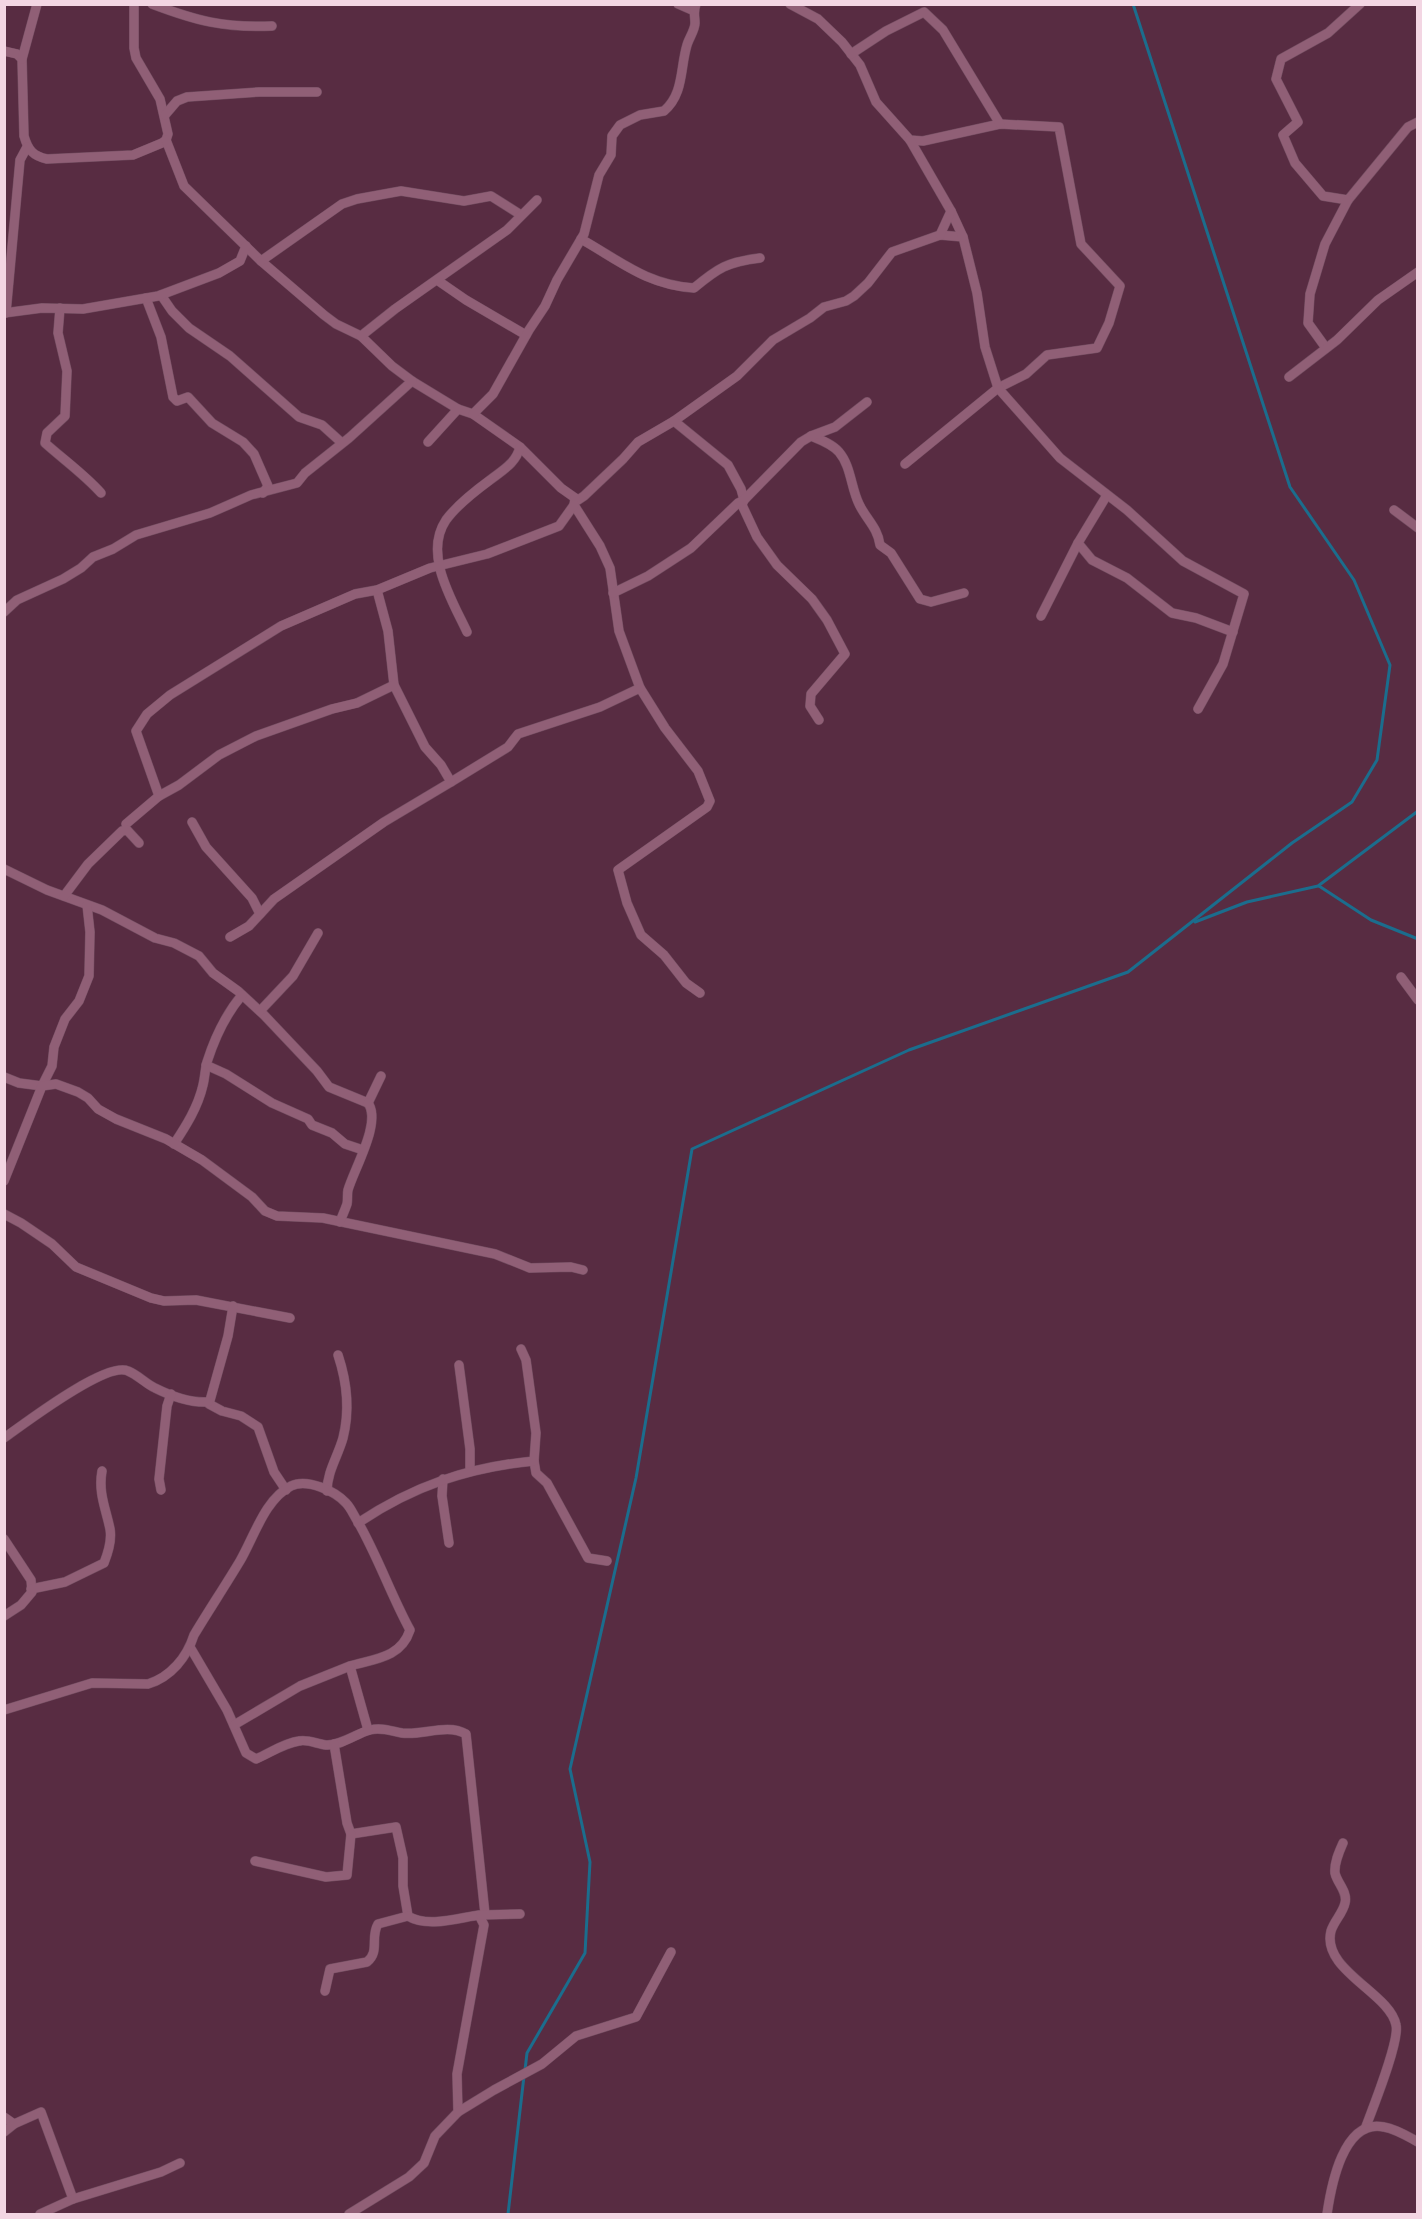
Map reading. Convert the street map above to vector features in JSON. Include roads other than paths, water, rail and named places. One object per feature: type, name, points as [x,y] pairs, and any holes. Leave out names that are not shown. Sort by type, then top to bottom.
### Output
[{"type":"street","points":[[37,4],[22,58],[24,136],[27,147],[35,156],[47,159],[133,155],[166,140],[168,134],[160,99],[136,58],[134,4]]},
{"type":"street","points":[[152,4],[175,14],[208,22],[237,27],[272,26]]},
{"type":"street","points":[[473,414],[493,394],[545,306],[581,238],[599,175],[611,155],[612,136],[620,125],[640,115],[664,111],[678,92],[686,48],[695,24],[695,8],[678,4]]},
{"type":"street","points":[[790,4],[818,19],[860,65],[876,102],[910,140],[951,211],[963,237],[977,293],[985,347],[998,388],[1059,458],[1107,495],[1184,561],[1244,594],[1223,664],[1198,709]]},
{"type":"street","points":[[1348,200],[1323,195],[1295,162],[1283,135],[1298,122],[1276,79],[1281,59],[1328,33],[1360,4]]},
{"type":"street","points":[[851,54],[886,31],[924,12],[943,30],[1000,124]]},
{"type":"street","points":[[4,51],[17,54],[22,58]]},
{"type":"street","points":[[165,115],[177,101],[187,97],[259,92],[317,92]]},
{"type":"street","points":[[1326,348],[1308,322],[1310,294],[1326,244],[1348,200],[1408,127],[1418,122]]},
{"type":"street","points":[[905,464],[998,388],[1026,374],[1047,356],[1097,348],[1109,323],[1120,286],[1081,244],[1059,127],[1000,124],[923,141],[910,140]]},
{"type":"street","points":[[166,140],[184,186],[261,261],[336,324],[362,336],[392,366],[412,381],[458,409],[473,414],[520,447],[574,502],[610,568],[619,631],[640,688],[665,728],[698,771],[710,801],[707,807],[618,870],[627,903],[641,935],[664,955],[686,983],[700,993]]},
{"type":"street","points":[[27,147],[20,160],[5,313],[42,308],[83,309],[161,295],[219,273],[240,261],[246,246]]},
{"type":"street","points":[[261,261],[342,204],[375,195],[401,191],[464,201],[491,196],[521,215]]},
{"type":"street","points":[[362,336],[395,309],[507,230],[537,200]]},
{"type":"street","points":[[939,235],[951,211]]},
{"type":"street","points":[[159,796],[136,731],[147,714],[170,695],[281,626],[355,594],[377,590],[430,568],[487,554],[559,526],[574,502],[584,496],[638,442],[674,421],[737,376],[773,339],[810,318],[824,307],[846,301],[854,296],[868,283],[892,252],[939,235],[963,237]]},
{"type":"street","points":[[581,238],[647,279],[674,287],[694,288],[719,267],[759,258]]},
{"type":"street","points":[[1289,377],[1326,348],[1378,300],[1418,272]]},
{"type":"street","points":[[437,280],[526,335]]},
{"type":"street","points":[[161,295],[189,328],[230,356],[299,417],[322,425],[342,443]]},
{"type":"street","points":[[146,298],[161,337],[173,397],[177,401],[188,397],[212,423],[243,442],[254,454],[268,486],[263,493]]},
{"type":"street","points":[[60,308],[58,333],[67,370],[65,416],[47,433],[45,443],[75,466],[101,493]]},
{"type":"street","points":[[4,612],[17,600],[63,579],[93,557],[113,549],[136,535],[210,513],[251,495],[297,483],[305,473],[412,381]]},
{"type":"street","points":[[613,593],[648,576],[691,548],[796,448],[811,436],[835,427],[867,402]]},
{"type":"street","points":[[428,442],[458,409]]},
{"type":"street","points":[[674,421],[728,465],[741,489],[744,500],[742,505],[757,537],[777,565],[812,599],[827,620],[845,654],[811,694],[810,706],[819,720]]},
{"type":"street","points":[[811,436],[825,441],[839,453],[848,468],[859,503],[879,537],[880,545],[891,553],[921,599],[931,602],[964,593]]},
{"type":"street","points":[[466,632],[439,567],[438,538],[446,520],[476,491],[512,462],[518,456],[520,447]]},
{"type":"street","points":[[1041,616],[1078,543],[1107,495]]},
{"type":"street","points":[[1394,510],[1418,528]]},
{"type":"street","points":[[1078,543],[1092,560],[1127,578],[1172,613],[1196,618],[1233,632]]},
{"type":"street","points":[[377,590],[388,631],[394,685],[425,747],[441,765],[451,782]]},
{"type":"street","points":[[126,824],[159,796],[179,785],[219,755],[255,736],[332,709],[357,703],[394,685]]},
{"type":"street","points":[[230,937],[249,926],[274,899],[384,822],[508,747],[518,734],[590,710],[640,688]]},
{"type":"street","points":[[192,822],[206,847],[252,898],[260,914]]},
{"type":"street","points":[[64,896],[88,864],[122,831],[127,830],[139,843]]},
{"type":"street","points":[[4,869],[102,910],[155,938],[199,956],[213,973],[260,1011],[317,1071],[329,1087],[368,1103],[373,1117],[340,1222]]},
{"type":"street","points":[[4,1181],[52,1066],[54,1047],[65,1018],[79,1001],[89,976],[90,932],[87,905]]},
{"type":"street","points":[[260,1011],[292,976],[318,933]]},
{"type":"street","points":[[1401,977],[1418,1000]]},
{"type":"street","points":[[174,1144],[188,1124],[203,1086],[206,1065],[222,1024],[242,995]]},
{"type":"street","points":[[206,1065],[226,1074],[272,1103],[308,1119],[312,1125],[332,1133],[345,1144],[363,1150]]},
{"type":"street","points":[[368,1103],[381,1076]]},
{"type":"street","points":[[4,1077],[19,1083],[42,1086],[56,1084],[78,1092],[88,1098],[98,1109],[116,1119],[174,1144],[202,1160],[252,1197],[265,1211],[278,1216],[323,1218],[495,1254],[530,1268],[572,1267],[583,1270]]},
{"type":"street","points":[[4,1214],[52,1244],[76,1267],[126,1288],[164,1301],[196,1300],[290,1318]]},
{"type":"street","points":[[208,1402],[228,1336],[233,1306]]},
{"type":"street","points":[[521,1349],[526,1360],[536,1433],[534,1461],[536,1473],[547,1483],[588,1558],[607,1561]]},
{"type":"street","points":[[327,1491],[330,1471],[343,1438],[347,1401],[343,1371],[338,1355]]},
{"type":"street","points":[[459,1365],[470,1449],[470,1471]]},
{"type":"street","points":[[4,1438],[76,1389],[116,1370],[126,1370],[156,1389],[195,1403],[208,1402],[222,1411],[241,1416],[258,1427],[274,1472],[286,1490]]},
{"type":"street","points":[[161,1490],[159,1479],[167,1406],[171,1394]]},
{"type":"street","points":[[358,1523],[404,1495],[444,1479],[507,1463],[534,1461]]},
{"type":"street","points":[[31,1589],[65,1582],[104,1563],[111,1531],[102,1497],[100,1483],[102,1472]]},
{"type":"street","points":[[444,1479],[442,1496],[449,1543]]},
{"type":"street","points":[[4,1710],[92,1683],[148,1684],[155,1682],[177,1665],[190,1647],[194,1635],[242,1558],[263,1516],[292,1485],[310,1484],[346,1503],[370,1542],[393,1597],[410,1630],[407,1639],[394,1653],[350,1666],[300,1686],[234,1725]]},
{"type":"street","points":[[4,1539],[31,1580],[32,1592],[21,1605],[4,1616]]},
{"type":"street","points":[[190,1647],[206,1671],[246,1753],[256,1759],[284,1745],[301,1740],[326,1745],[334,1744],[368,1730],[383,1729],[416,1733],[454,1731],[466,1734],[484,1925],[457,2074],[458,2112]]},
{"type":"street","points":[[350,1666],[368,1730]]},
{"type":"street","points":[[255,1861],[326,1877],[347,1875],[351,1834],[347,1823],[334,1744]]},
{"type":"street","points":[[351,1834],[396,1827],[403,1858],[403,1886],[408,1916]]},
{"type":"street","points":[[1342,1843],[1335,1870],[1346,1902],[1330,1932],[1331,1948],[1346,1970],[1389,2010],[1397,2025],[1392,2051],[1365,2129]]},
{"type":"street","points":[[326,1991],[330,1970],[367,1962],[372,1958],[375,1949],[374,1931],[378,1924],[408,1916],[417,1921],[520,1914]]},
{"type":"street","points":[[349,2214],[409,2177],[424,2163],[435,2136],[458,2112],[542,2064],[576,2036],[636,2017],[671,1952]]},
{"type":"street","points":[[4,2132],[14,2124],[41,2112],[73,2199]]},
{"type":"street","points":[[4,2117],[14,2124]]},
{"type":"street","points":[[1327,2214],[1330,2192],[1343,2152],[1353,2137],[1365,2129],[1381,2126],[1400,2132],[1418,2142]]},
{"type":"street","points":[[40,2214],[73,2199],[161,2172],[180,2163]]},
{"type":"waterway","points":[[525,2070],[527,2053],[585,1953],[590,1862],[570,1769],[636,1478],[692,1149],[909,1050],[1128,972],[1292,843],[1352,802],[1377,760],[1390,665],[1354,580],[1290,487],[1133,4]]},
{"type":"waterway","points":[[1195,922],[1247,902],[1318,886],[1418,811]]},
{"type":"waterway","points":[[1319,886],[1371,920],[1418,939]]},
{"type":"waterway","points":[[508,2214],[524,2076]]}]
